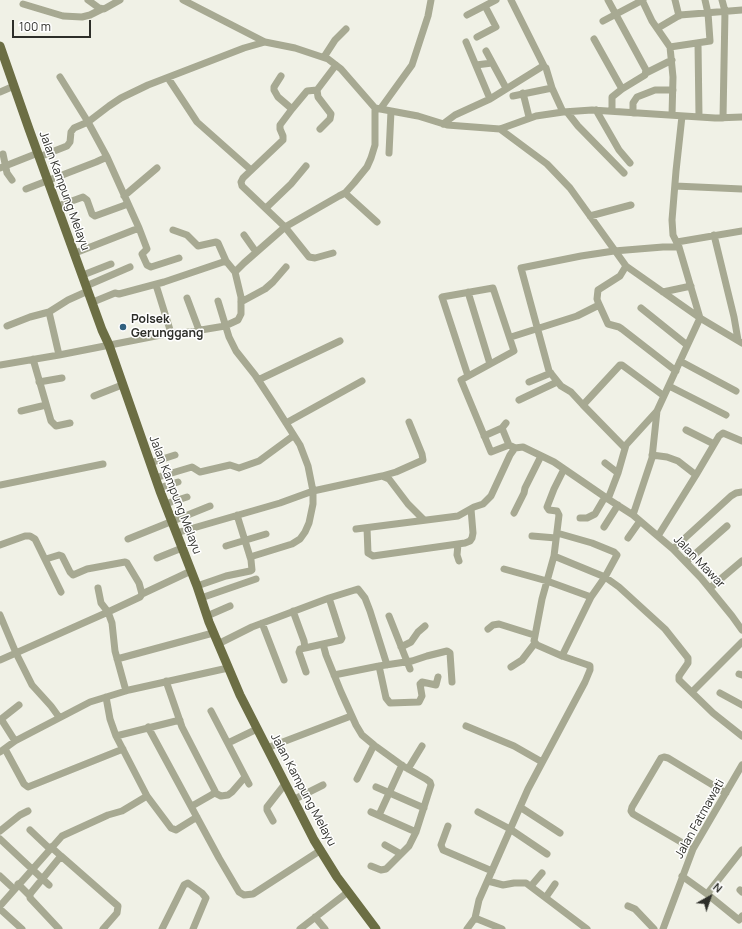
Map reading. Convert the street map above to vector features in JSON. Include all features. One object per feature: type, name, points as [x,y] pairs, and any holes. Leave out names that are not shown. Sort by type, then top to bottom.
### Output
[{"type":"main road","name":"Jalan Kampung Melayu","points":[[1,50],[38,155],[109,346],[155,478],[197,586],[213,633],[240,695],[293,800],[337,877],[376,929]]},
{"type":"street","points":[[88,0],[102,9]]},
{"type":"street","points":[[23,4],[63,16],[82,17],[106,8],[120,0]]},
{"type":"street","points":[[183,0],[265,42],[295,48],[324,57],[336,65],[378,108],[418,116],[443,124],[500,129],[529,117],[565,112],[596,110],[723,118],[742,117]]},
{"type":"street","points":[[235,272],[285,227],[345,192],[367,167],[375,145],[378,108],[412,64],[431,0]]},
{"type":"street","points":[[467,14],[496,0]]},
{"type":"street","points":[[511,0],[544,66],[552,88],[565,112],[624,173]]},
{"type":"street","points":[[608,0],[646,67],[646,72]]},
{"type":"street","points":[[603,21],[642,0],[652,21],[670,47],[673,90],[672,115]]},
{"type":"street","points":[[675,0],[679,16]]},
{"type":"street","points":[[670,47],[707,42],[710,40],[708,13],[705,0]]},
{"type":"street","points":[[722,0],[724,11],[723,118]]},
{"type":"street","points":[[477,37],[496,27],[485,6]]},
{"type":"street","points":[[658,28],[679,16],[742,10]]},
{"type":"street","points":[[324,57],[335,40],[346,29]]},
{"type":"street","points":[[594,39],[622,89]]},
{"type":"street","points":[[3,167],[67,146],[70,142],[71,132],[74,128],[88,122],[121,98],[244,48],[265,42]]},
{"type":"street","points":[[466,42],[490,99]]},
{"type":"street","points":[[698,43],[699,116]]},
{"type":"street","points":[[486,52],[506,88]]},
{"type":"street","points":[[612,111],[611,98],[622,89],[642,78],[646,72],[672,60]]},
{"type":"street","points":[[476,65],[492,63]]},
{"type":"street","points":[[320,129],[330,119],[331,114],[318,97],[317,90],[336,65]]},
{"type":"street","points":[[443,124],[455,115],[490,99],[541,66],[544,66]]},
{"type":"street","points":[[281,76],[274,87],[274,90],[278,97],[292,109]]},
{"type":"street","points":[[60,77],[88,122],[107,157],[148,249],[142,254],[145,263],[151,266],[179,258]]},
{"type":"street","points":[[168,78],[197,122],[252,170]]},
{"type":"street","points":[[0,92],[14,86]]},
{"type":"street","points":[[513,96],[552,88]]},
{"type":"street","points":[[317,90],[307,91],[292,109],[279,127],[283,140],[241,180],[241,184],[285,227],[309,257],[315,258],[333,253]]},
{"type":"street","points":[[633,113],[633,103],[637,97],[655,90],[673,90]]},
{"type":"street","points":[[523,93],[529,117]]},
{"type":"street","points":[[596,110],[619,150],[630,163]]},
{"type":"street","points":[[389,153],[391,111]]},
{"type":"street","points":[[580,518],[587,518],[595,514],[606,498],[618,473],[624,448],[657,411],[700,318],[678,244],[673,235],[672,220],[682,116]]},
{"type":"street","points":[[500,129],[547,164],[570,188],[626,266],[700,318],[740,342]]},
{"type":"street","points":[[3,154],[3,167],[12,180]]},
{"type":"street","points":[[26,189],[107,157]]},
{"type":"street","points":[[266,208],[291,184],[306,166]]},
{"type":"street","points":[[124,196],[157,168]]},
{"type":"street","points":[[675,186],[742,189]]},
{"type":"street","points":[[345,192],[377,222]]},
{"type":"street","points":[[58,206],[83,197],[87,200],[92,214],[95,216],[128,204]]},
{"type":"street","points":[[590,216],[631,205]]},
{"type":"street","points":[[75,253],[139,228]]},
{"type":"street","points":[[0,365],[109,346],[171,333],[225,326],[238,320],[241,314],[241,302],[235,272],[226,261],[218,243],[216,242],[198,246],[187,235],[173,230]]},
{"type":"street","points":[[624,448],[571,392],[557,382],[551,373],[545,359],[521,268],[614,251],[663,247],[714,235],[742,231]]},
{"type":"street","points":[[244,235],[256,252]]},
{"type":"street","points":[[714,235],[740,342]]},
{"type":"street","points":[[93,302],[115,293],[119,294],[156,285],[226,261]]},
{"type":"street","points":[[83,275],[111,264]]},
{"type":"street","points":[[626,266],[620,276],[598,290],[597,299],[608,324],[622,329],[676,371]]},
{"type":"street","points":[[7,326],[48,312],[87,289],[130,267]]},
{"type":"street","points":[[241,302],[265,289],[286,267]]},
{"type":"street","points":[[156,285],[171,333]]},
{"type":"street","points":[[663,292],[690,286]]},
{"type":"street","points":[[468,376],[442,297],[493,288],[514,351],[461,380],[491,452],[512,446]]},
{"type":"street","points":[[468,292],[490,364]]},
{"type":"street","points":[[187,298],[199,330]]},
{"type":"street","points":[[218,301],[225,326],[236,351],[258,380],[300,446],[308,466],[313,491],[313,504],[309,523],[300,539],[292,544],[250,557]]},
{"type":"street","points":[[511,337],[577,316],[599,305]]},
{"type":"street","points":[[641,308],[687,346]]},
{"type":"street","points":[[48,312],[59,355]]},
{"type":"street","points":[[258,380],[340,341]]},
{"type":"street","points":[[33,360],[51,421],[56,426],[70,423]]},
{"type":"street","points":[[680,361],[736,391]]},
{"type":"street","points":[[583,405],[622,365],[664,396]]},
{"type":"street","points":[[529,382],[551,373]]},
{"type":"street","points":[[39,382],[62,378]]},
{"type":"street","points":[[286,423],[362,381]]},
{"type":"street","points":[[519,400],[557,382]]},
{"type":"street","points":[[94,396],[122,385]]},
{"type":"street","points":[[669,386],[726,415]]},
{"type":"street","points":[[21,411],[46,405]]},
{"type":"street","points":[[633,515],[652,455],[657,411]]},
{"type":"street","points":[[176,533],[280,503],[313,491],[388,476],[423,460],[409,422]]},
{"type":"street","points":[[356,529],[391,525],[423,519],[458,516],[483,504],[488,500],[496,486],[510,456],[512,446],[504,426],[484,436]]},
{"type":"street","points":[[686,430],[714,444]]},
{"type":"street","points":[[658,536],[719,436],[723,433],[742,441]]},
{"type":"street","points":[[155,478],[192,467],[200,472],[230,465],[239,468],[259,461],[293,436]]},
{"type":"street","name":"Jalan Mawar","points":[[512,446],[523,447],[564,469],[633,515],[686,562],[710,588],[742,630]]},
{"type":"street","points":[[150,463],[175,455]]},
{"type":"street","points":[[652,455],[667,457],[678,461],[696,475]]},
{"type":"street","points":[[514,513],[541,456]]},
{"type":"street","points":[[605,463],[618,473]]},
{"type":"street","points":[[0,485],[103,464]]},
{"type":"street","points":[[511,667],[522,660],[535,643],[534,635],[554,556],[557,535],[558,513],[547,507],[564,469]]},
{"type":"street","points":[[388,476],[408,504],[423,519]]},
{"type":"street","points":[[159,488],[178,482]]},
{"type":"street","points":[[673,549],[731,496],[742,492]]},
{"type":"street","points":[[165,504],[187,497]]},
{"type":"street","points":[[604,527],[618,505]]},
{"type":"street","points":[[128,539],[210,506]]},
{"type":"street","points":[[366,528],[368,553],[373,556],[458,544],[470,541],[472,538],[471,509]]},
{"type":"street","points":[[197,586],[226,576],[250,571],[253,568],[246,540],[237,515]]},
{"type":"street","points":[[628,538],[640,521]]},
{"type":"street","points":[[686,562],[727,526]]},
{"type":"street","points":[[226,546],[266,534]]},
{"type":"street","points":[[532,536],[557,535],[576,537],[616,553],[616,557],[605,577],[591,597],[562,656]]},
{"type":"street","points":[[0,545],[25,536],[30,536],[36,539],[61,592]]},
{"type":"street","points":[[458,544],[458,561]]},
{"type":"street","points":[[157,558],[182,548]]},
{"type":"street","points":[[46,559],[59,555],[62,556],[73,575],[87,569],[125,562],[138,583],[142,594]]},
{"type":"street","points":[[554,556],[605,577],[619,587],[665,629],[688,660],[688,663],[678,679],[713,712],[742,736]]},
{"type":"street","points":[[710,588],[742,561]]},
{"type":"street","points":[[504,569],[547,581],[591,597]]},
{"type":"street","points":[[0,660],[108,612],[191,571]]},
{"type":"street","points":[[200,598],[256,579]]},
{"type":"street","points":[[98,588],[101,603],[108,612],[112,623],[117,659],[126,691]]},
{"type":"street","points":[[218,644],[293,611],[358,589],[361,591],[370,611],[387,665]]},
{"type":"street","points":[[306,672],[299,652],[300,649],[341,640],[342,638],[329,598]]},
{"type":"street","points":[[207,616],[230,606]]},
{"type":"street","points":[[293,611],[304,641],[305,648]]},
{"type":"street","points":[[0,615],[16,653],[32,685],[46,699],[59,717]]},
{"type":"street","points":[[389,616],[410,670]]},
{"type":"street","points":[[262,624],[284,680]]},
{"type":"street","points":[[488,629],[493,625],[499,624],[534,635]]},
{"type":"street","points":[[401,647],[411,642],[418,632],[425,626]]},
{"type":"street","points":[[117,659],[213,633]]},
{"type":"street","points":[[692,692],[742,642]]},
{"type":"street","points":[[467,929],[475,918],[479,900],[510,829],[542,762],[590,670],[590,666],[588,665],[562,656],[535,643]]},
{"type":"street","points":[[323,644],[351,716],[362,735],[405,767],[430,782],[431,785],[416,832],[409,846],[391,865],[384,870],[371,866]]},
{"type":"street","points":[[334,675],[407,662],[448,651],[450,653],[452,682]]},
{"type":"street","points":[[379,666],[386,698],[390,703],[419,702],[422,696],[420,684],[422,682],[436,685],[438,677]]},
{"type":"street","points":[[123,749],[28,787],[24,784],[2,751],[15,741],[90,702],[166,681],[228,668]]},
{"type":"street","points":[[166,681],[180,720],[213,786],[215,793],[221,796],[228,795],[245,777]]},
{"type":"street","points":[[720,693],[742,705]]},
{"type":"street","points":[[106,697],[110,719],[116,736],[147,796],[172,830],[176,830],[197,817]]},
{"type":"street","points":[[15,741],[0,720],[20,705]]},
{"type":"street","points":[[211,711],[249,784]]},
{"type":"street","points":[[267,748],[351,716]]},
{"type":"street","points":[[116,736],[180,720]]},
{"type":"street","points":[[466,726],[509,743],[542,762]]},
{"type":"street","points":[[148,727],[239,892],[244,895],[253,894],[321,850]]},
{"type":"street","points":[[228,743],[257,729]]},
{"type":"street","points":[[357,779],[374,745]]},
{"type":"street","points":[[379,815],[389,792],[405,767],[422,746]]},
{"type":"street","points":[[692,849],[631,811],[661,758],[668,758],[726,793]]},
{"type":"street","name":"Jalan Fatmawati","points":[[663,929],[692,849],[742,765]]},
{"type":"street","points":[[273,821],[266,810],[285,784]]},
{"type":"street","points":[[293,800],[323,785]]},
{"type":"street","points":[[376,787],[424,808]]},
{"type":"street","points":[[192,806],[215,793]]},
{"type":"street","points":[[0,906],[62,836],[108,815],[122,812],[147,796]]},
{"type":"street","points":[[520,808],[560,833]]},
{"type":"street","points":[[0,831],[20,815],[28,811]]},
{"type":"street","points":[[371,812],[416,832]]},
{"type":"street","points":[[478,812],[510,829],[547,854]]},
{"type":"street","points":[[448,826],[441,845],[443,850],[492,871]]},
{"type":"street","points":[[30,830],[118,906],[117,913],[103,929]]},
{"type":"street","points":[[0,839],[49,885]]},
{"type":"street","points":[[385,845],[401,854]]},
{"type":"street","points":[[707,894],[742,850]]},
{"type":"street","points":[[30,896],[30,894],[43,880],[61,856]]},
{"type":"street","points":[[531,886],[542,873]]},
{"type":"street","points":[[0,876],[30,896],[32,901],[59,929]]},
{"type":"street","points":[[682,876],[741,919]]},
{"type":"street","points":[[488,880],[504,885],[518,882],[526,883],[587,929]]},
{"type":"street","points":[[162,929],[184,884],[188,883],[202,893],[206,898],[193,929]]},
{"type":"street","points":[[546,897],[555,884]]},
{"type":"street","points":[[300,929],[348,892]]},
{"type":"street","points":[[628,906],[636,909],[654,929]]},
{"type":"street","points":[[0,909],[22,929]]},
{"type":"street","points":[[315,918],[325,929]]},
{"type":"street","points":[[475,918],[502,929]]},
{"type":"place","name":"Polsek Gerunggang","points":[[123,327]]}]
